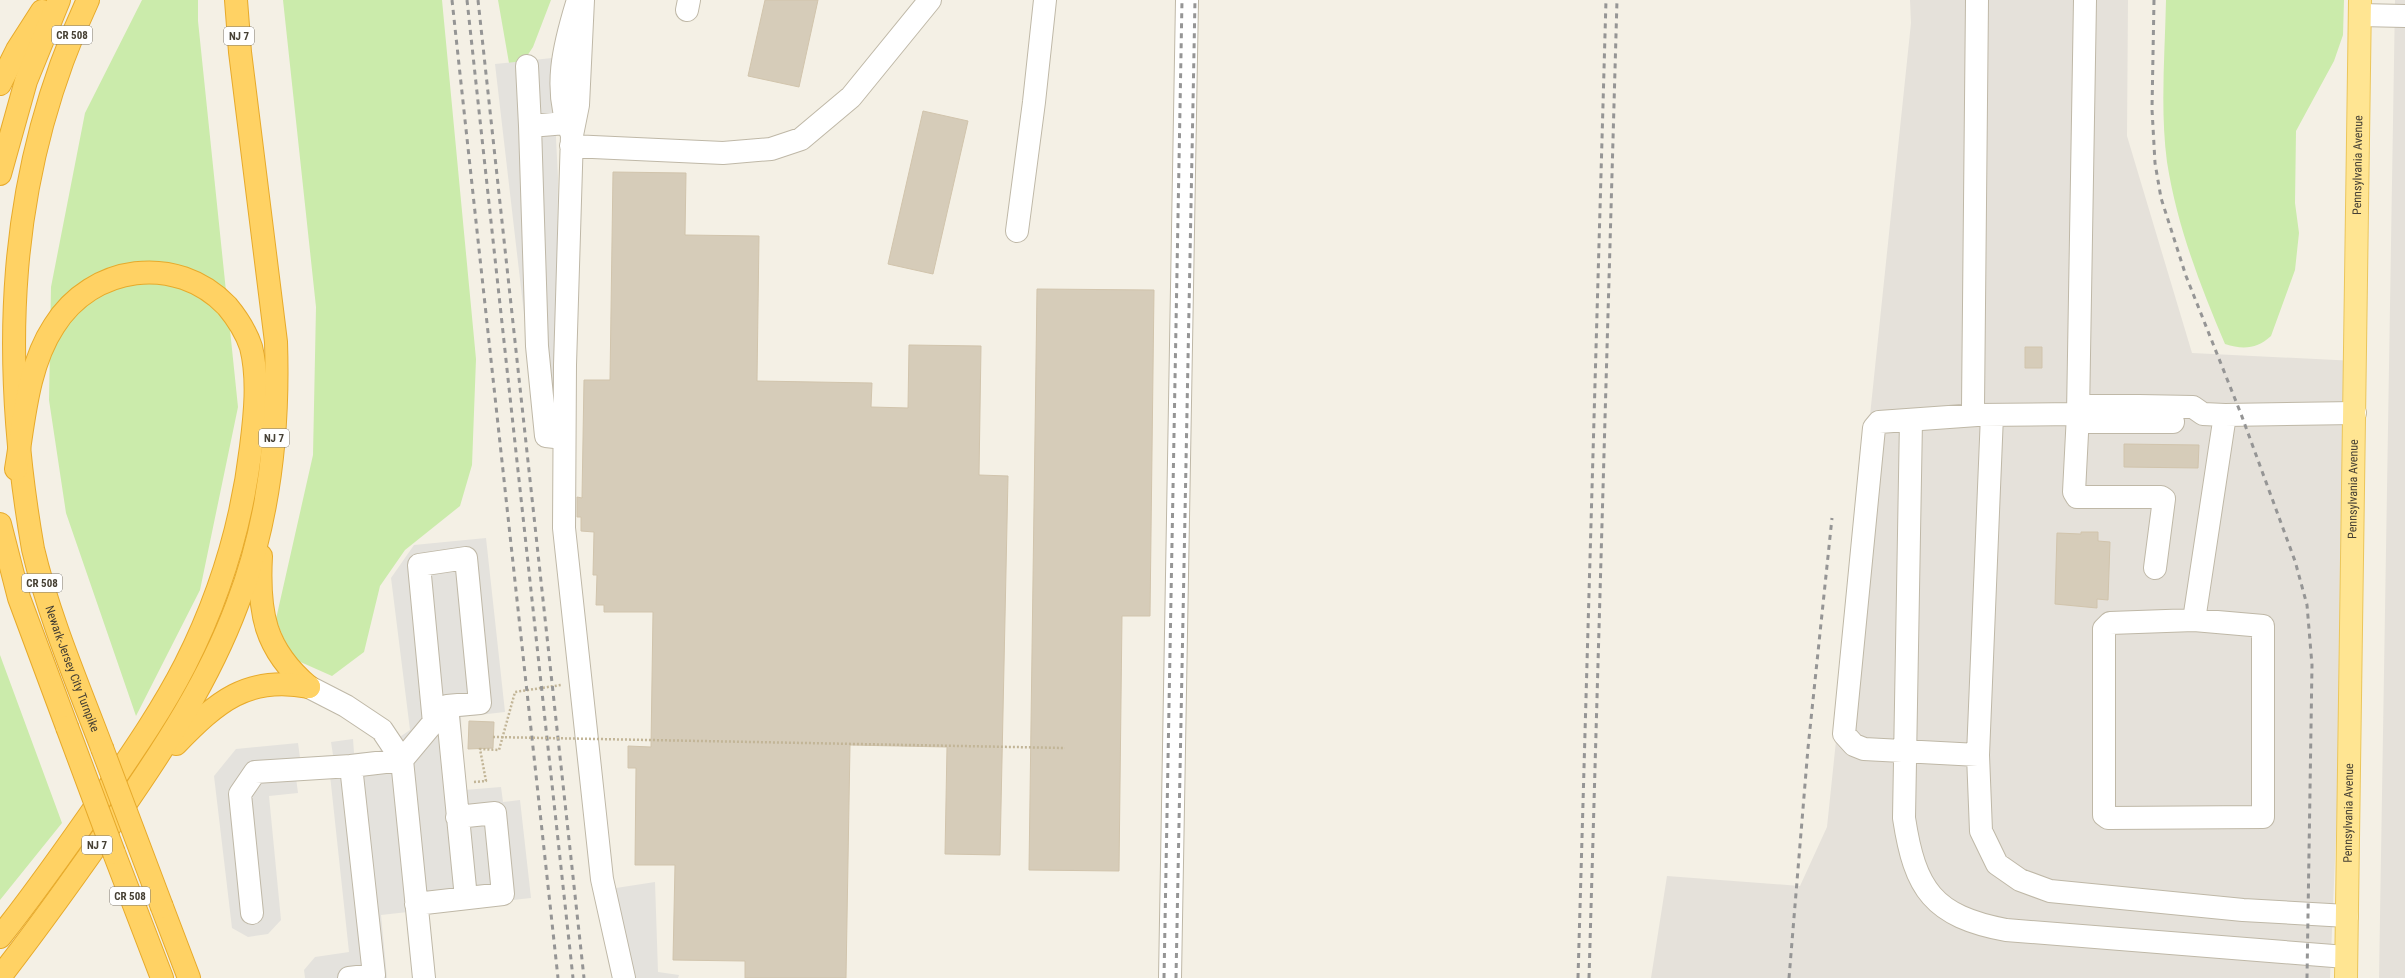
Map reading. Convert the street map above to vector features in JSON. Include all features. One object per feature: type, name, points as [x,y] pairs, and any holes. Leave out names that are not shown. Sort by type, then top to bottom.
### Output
[{"type":"highway","points":[[0,84],[25,56],[50,0]]},
{"type":"highway","name":"CR 508","points":[[0,174],[16,112],[25,56],[59,0]]},
{"type":"highway","name":"Newark-Jersey City Turnpike","points":[[88,0],[57,71],[29,165],[11,263],[7,323],[7,386],[16,469],[39,573],[49,607],[189,978]]},
{"type":"highway","name":"NJ 7","points":[[0,977],[50,912],[144,778],[196,694],[225,636],[248,573],[263,510],[274,438],[277,375],[276,342],[243,72],[236,0]]},
{"type":"highway","points":[[0,938],[59,858],[148,727],[184,668],[209,613],[228,555],[240,510],[250,458],[255,408],[255,375],[251,347],[246,334],[231,311],[202,285],[189,279],[164,273],[124,275],[104,282],[85,294],[64,312],[54,324],[40,354],[31,386],[16,469]]},
{"type":"highway","points":[[263,510],[260,576],[266,624],[279,657],[309,687]]},
{"type":"highway","name":"Newark-Jersey City Turnpike","points":[[0,524],[19,598],[162,978]]},
{"type":"highway","points":[[144,778],[201,718],[238,693],[269,684],[309,687]]},
{"type":"highway","points":[[13,978],[50,912]]},
{"type":"highway","points":[[146,938],[154,978]]},
{"type":"main road","name":"Pennsylvania Avenue","points":[[2346,978],[2360,8]]},
{"type":"lane","points":[[570,135],[562,109],[561,70],[565,43],[578,0]]},
{"type":"lane","points":[[583,0],[578,105],[570,135],[564,438],[564,528],[594,823],[602,879],[624,978]]},
{"type":"lane","points":[[530,126],[570,135],[723,153],[772,149],[801,139],[851,96],[930,0]]},
{"type":"lane","points":[[1016,231],[1034,102],[1045,0]]},
{"type":"lane","points":[[1170,978],[1187,0]]},
{"type":"lane","points":[[1977,0],[1973,407],[1984,415]]},
{"type":"lane","points":[[2085,0],[2078,414],[2074,492],[2077,496],[2161,497],[2164,499],[2155,568]]},
{"type":"lane","points":[[2360,8],[2405,16]]},
{"type":"lane","points":[[527,66],[537,346],[546,436],[564,438]]},
{"type":"lane","points":[[1978,755],[1864,749],[1854,745],[1844,734],[1874,428],[1879,422],[1984,415],[2078,414],[2088,406],[2193,407],[2203,414],[2225,415],[2355,413]]},
{"type":"lane","points":[[1984,415],[1978,755],[1981,831],[1997,864],[2020,880],[2050,891],[2118,899],[2347,916]]},
{"type":"lane","points":[[2194,620],[2225,415]]},
{"type":"lane","points":[[1911,420],[1904,818],[1908,844],[1915,869],[1928,893],[1948,911],[1975,924],[2006,930],[2346,957]]},
{"type":"lane","points":[[252,913],[240,794],[255,772],[352,766],[402,760],[434,723],[447,706],[480,703],[466,558],[419,565],[434,723]]},
{"type":"lane","points":[[2194,620],[2263,626],[2264,817],[2108,818],[2104,815],[2104,629],[2110,623],[2194,620]]},
{"type":"lane","points":[[309,687],[346,706],[382,730],[402,760],[424,978]]},
{"type":"lane","points":[[447,706],[466,898]]},
{"type":"lane","points":[[349,978],[374,977],[352,766]]},
{"type":"lane","points":[[416,904],[503,894],[495,813],[457,817]]},
{"type":"path","points":[[454,784],[486,781],[480,749],[499,750],[515,692],[561,685]]},
{"type":"path","points":[[492,737],[1065,748]]},
{"type":"shaded area","points":[[1910,0],[2128,0],[2127,136],[2192,353],[2356,361],[2330,978],[1651,978],[1667,876],[1800,886],[1827,827],[1911,23]]},
{"type":"shaded area","points":[[2395,0],[2405,0],[2405,978],[2379,978]]},
{"type":"shaded area","points":[[552,58],[558,178],[555,440],[539,443],[495,64]]},
{"type":"shaded area","points":[[486,538],[505,712],[461,717],[464,790],[501,787],[503,802],[520,800],[531,898],[381,915],[387,978],[305,978],[304,970],[315,957],[349,952],[330,775],[296,778],[298,793],[269,796],[281,920],[268,934],[248,937],[232,928],[214,776],[236,749],[298,743],[300,758],[333,755],[331,742],[353,739],[354,753],[379,751],[410,730],[391,578],[414,545]]},
{"type":"shaded area","points":[[655,882],[658,972],[679,975],[678,978],[631,978],[616,888]]},
{"type":"green space","points":[[142,0],[198,0],[198,21],[238,407],[200,590],[136,716],[66,513],[49,400],[51,287],[85,113]]},
{"type":"green space","points":[[283,0],[442,0],[476,359],[472,465],[460,506],[405,550],[380,586],[364,652],[332,676],[296,660],[283,637],[276,619],[313,455],[316,307]]},
{"type":"green space","points":[[498,0],[551,0],[533,47],[521,65],[509,63]]},
{"type":"green space","points":[[2166,0],[2344,0],[2343,35],[2334,61],[2296,131],[2295,203],[2299,233],[2295,270],[2271,336],[2255,346],[2244,348],[2225,344],[2190,255],[2171,186],[2167,162],[2164,122]]},
{"type":"green space","points":[[0,655],[62,823],[0,900]]},
{"type":"building","points":[[765,0],[818,0],[799,87],[748,76]]},
{"type":"building","points":[[923,111],[968,121],[933,274],[888,264]]},
{"type":"building","points":[[613,172],[686,173],[685,235],[759,236],[757,381],[872,383],[871,407],[908,408],[909,345],[981,346],[979,475],[1008,476],[1000,855],[945,854],[947,747],[850,745],[846,978],[745,978],[745,961],[673,960],[675,865],[635,865],[636,768],[628,768],[628,746],[651,747],[653,612],[604,612],[604,605],[596,605],[597,575],[593,575],[594,532],[581,531],[581,517],[577,517],[577,497],[582,498],[584,380],[610,380]]},
{"type":"building","points":[[1037,289],[1154,290],[1150,616],[1122,616],[1119,871],[1029,870]]},
{"type":"building","points":[[2025,347],[2042,347],[2042,368],[2025,368]]},
{"type":"building","points":[[2124,444],[2199,445],[2198,468],[2124,467]]},
{"type":"building","points":[[2081,532],[2098,532],[2098,541],[2110,542],[2108,600],[2097,599],[2097,608],[2055,604],[2057,533],[2081,534]]},
{"type":"building","points":[[469,721],[494,722],[493,748],[468,749]]},
{"type":"railway","points":[[452,0],[558,978]]},
{"type":"railway","points":[[467,0],[573,978]]},
{"type":"railway","points":[[478,0],[584,978]]},
{"type":"railway","points":[[1164,978],[1182,0]]},
{"type":"railway","points":[[1176,978],[1195,0]]},
{"type":"railway","points":[[1578,978],[1606,0]]},
{"type":"railway","points":[[1589,978],[1617,0]]},
{"type":"railway","points":[[2154,0],[2152,109],[2155,163],[2161,198],[2186,276],[2241,414],[2295,561],[2307,605],[2312,665],[2307,978]]},
{"type":"railway","points":[[1789,978],[1808,748],[1832,518]]}]
